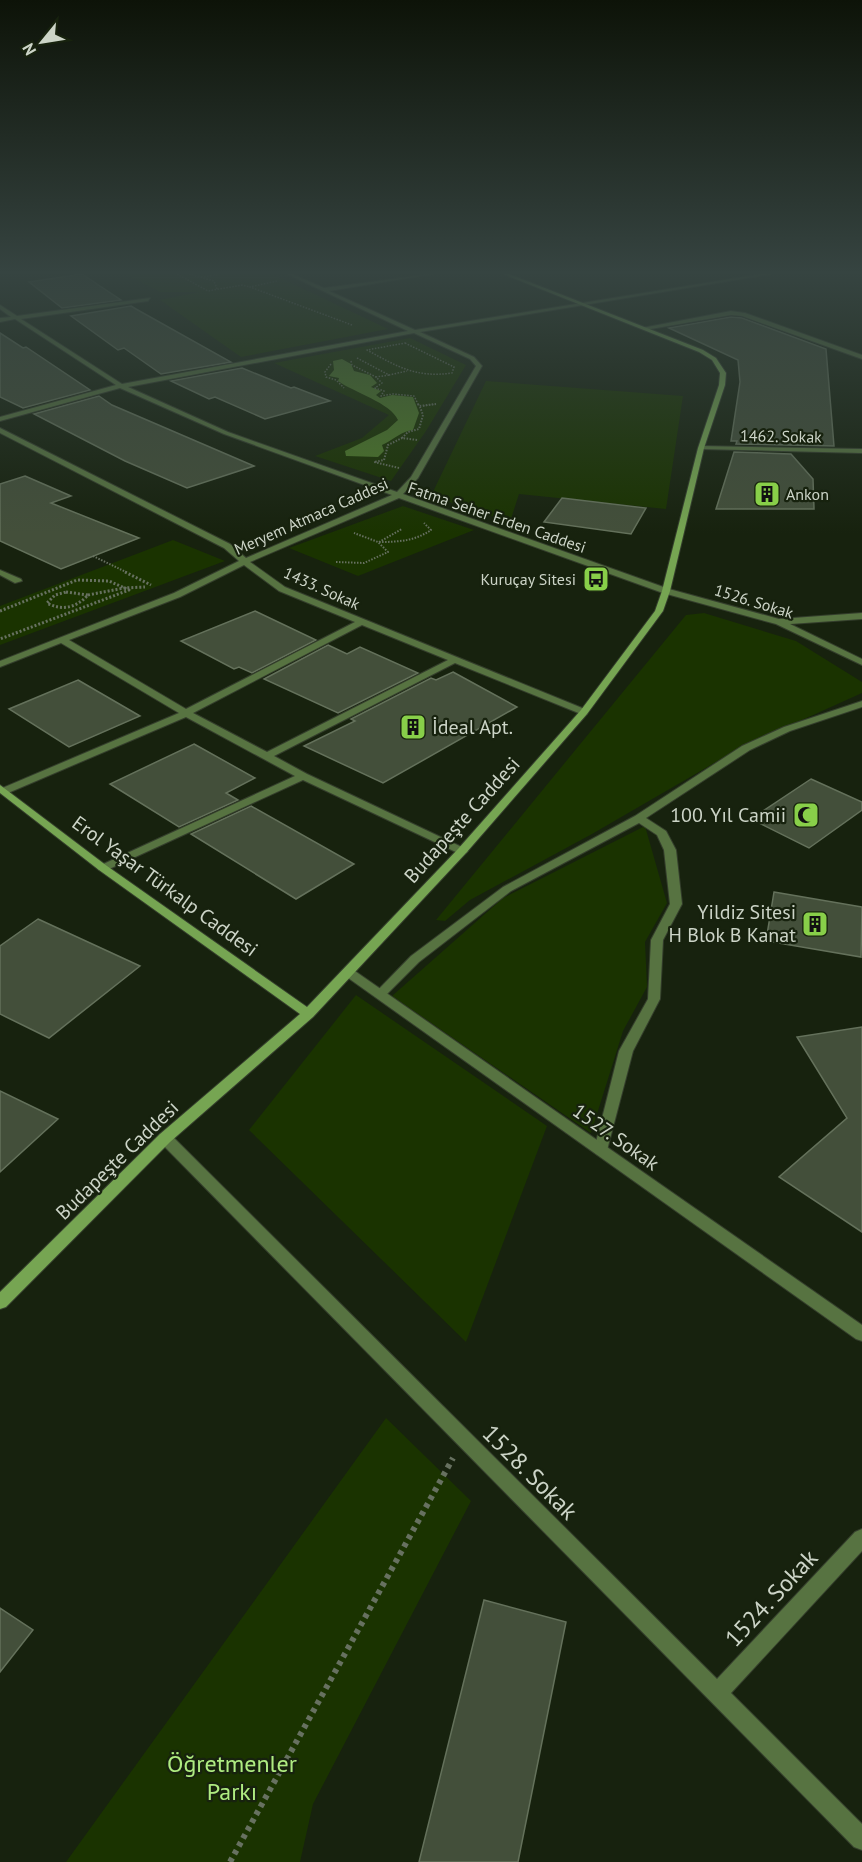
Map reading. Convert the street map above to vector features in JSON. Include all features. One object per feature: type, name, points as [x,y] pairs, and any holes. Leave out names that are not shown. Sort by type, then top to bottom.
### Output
[{"type":"street","name":"Fatma Seher Erden Caddesi","points":[[83,361],[122,386],[226,433],[666,591]]},
{"type":"street","points":[[0,419],[122,386],[257,361]]},
{"type":"street","name":"Meryem Atmaca Caddesi","points":[[0,664],[177,595],[244,562],[397,496],[414,478],[457,405],[479,366],[474,361]]},
{"type":"street","name":"Budapeşte Caddesi","points":[[0,1302],[165,1138],[308,1014],[462,851],[584,712],[659,611],[701,448],[722,385],[723,373],[715,361]]},
{"type":"street","name":"1433. Sokak","points":[[0,430],[227,546],[244,562],[282,589],[584,712]]},
{"type":"street","name":"1462. Sokak","points":[[701,448],[862,451]]},
{"type":"street","points":[[0,572],[18,581]]},
{"type":"street","name":"1526. Sokak","points":[[666,591],[779,622],[862,662]]},
{"type":"street","points":[[779,622],[862,616]]},
{"type":"street","points":[[2,789],[186,713],[361,622]]},
{"type":"street","points":[[62,640],[186,713],[303,776],[462,851]]},
{"type":"street","points":[[267,756],[456,659]]},
{"type":"street","points":[[380,994],[415,959],[507,889],[639,818],[746,748],[787,729],[862,704]]},
{"type":"street","points":[[103,868],[303,776]]},
{"type":"street","name":"Erol Yaşar Türkalp Caddesi","points":[[2,789],[103,868],[308,1014]]},
{"type":"street","points":[[601,1150],[626,1051],[654,999],[657,940],[676,904],[670,850],[662,833],[639,818]]},
{"type":"street","name":"1527. Sokak","points":[[348,972],[862,1334]]},
{"type":"street","name":"1528. Sokak","points":[[165,1138],[862,1839]]},
{"type":"street","name":"1524. Sokak","points":[[717,1693],[862,1538]]},
{"type":"path","points":[[331,361],[325,372],[326,377],[336,380],[344,388]]},
{"type":"path","points":[[362,361],[376,366],[389,375]]},
{"type":"path","points":[[388,361],[417,376],[452,373],[454,367],[442,361]]},
{"type":"path","points":[[395,475],[400,468],[374,462],[384,460],[388,445],[408,432],[419,429],[422,419],[420,417],[423,415],[422,408],[414,396],[393,394],[381,396],[384,391],[375,388],[382,383],[375,377],[408,371]]},
{"type":"path","points":[[419,406],[457,405]]},
{"type":"path","points":[[402,438],[434,442]]},
{"type":"path","points":[[351,532],[378,542],[408,542],[422,537],[431,530],[419,518],[440,511]]},
{"type":"path","points":[[378,542],[402,529]]},
{"type":"path","points":[[336,562],[347,565],[373,562],[388,552],[378,542]]},
{"type":"path","points":[[93,556],[154,587]]},
{"type":"path","points":[[0,611],[77,580],[109,581],[129,590],[0,639]]},
{"type":"path","points":[[88,595],[82,602],[71,607],[55,608],[46,603],[51,596],[67,591],[79,591],[88,595],[124,588]]},
{"type":"path","points":[[230,1862],[464,1439]]},
{"type":"green space","points":[[285,361],[457,361],[466,365],[426,431],[391,481],[315,456],[362,438],[389,415],[274,363]]},
{"type":"green space","points":[[486,381],[683,396],[666,509],[519,494],[510,522],[431,496]]},
{"type":"green space","points":[[403,506],[474,530],[358,576],[289,548]]},
{"type":"green space","points":[[173,540],[225,561],[0,645],[0,606]]},
{"type":"green space","points":[[704,613],[796,641],[862,682],[862,693],[742,747],[592,834],[470,900],[445,921],[436,920],[686,615]]},
{"type":"green space","points":[[645,826],[667,903],[645,942],[647,987],[623,1031],[591,1133],[392,996],[503,898]]},
{"type":"green space","points":[[356,995],[547,1126],[466,1342],[249,1130]]},
{"type":"green space","name":"Öğretmenler Parkı","points":[[386,1418],[471,1501],[313,1804],[300,1862],[66,1862]]},
{"type":"shaded area","points":[[333,361],[345,361],[351,364],[354,371],[370,375],[377,383],[371,387],[381,391],[376,395],[380,398],[392,395],[413,397],[419,413],[413,430],[382,445],[384,451],[378,457],[346,456],[345,451],[387,430],[398,420],[388,408],[338,381],[339,378],[329,376],[334,370]]},
{"type":"building","points":[[0,361],[47,361],[90,390],[23,408],[0,397]]},
{"type":"building","points":[[142,361],[231,362],[161,374]]},
{"type":"building","points":[[738,361],[827,361],[834,446],[736,444],[737,441],[731,441],[740,382]]},
{"type":"building","points":[[242,368],[330,401],[265,419],[215,397],[209,399],[171,381]]},
{"type":"building","points":[[99,396],[112,405],[254,466],[187,488],[125,461],[34,414]]},
{"type":"building","name":"Ankon","points":[[734,452],[791,454],[813,479],[814,509],[716,509]]},
{"type":"building","points":[[25,476],[71,496],[51,503],[139,538],[61,569],[0,541],[0,484]]},
{"type":"building","points":[[562,498],[646,508],[631,534],[544,522]]},
{"type":"building","points":[[255,611],[316,640],[252,673],[239,667],[234,669],[181,641]]},
{"type":"building","points":[[328,645],[347,654],[360,647],[418,673],[338,713],[264,679]]},
{"type":"building","name":"İdeal Apt.","points":[[453,672],[517,707],[383,783],[304,746],[355,721],[351,719],[431,678],[436,680]]},
{"type":"building","points":[[78,680],[140,716],[69,747],[9,709]]},
{"type":"building","points":[[194,744],[255,778],[226,793],[238,800],[179,827],[110,784]]},
{"type":"building","name":"100. Yıl Camii","points":[[811,779],[862,802],[862,810],[809,848],[751,819]]},
{"type":"building","points":[[251,806],[354,864],[296,899],[191,834]]},
{"type":"building","name":"Yildiz Sitesi H Blok B Kanat","points":[[774,892],[862,907],[861,957],[766,941]]},
{"type":"building","points":[[38,919],[140,966],[49,1038],[0,1014],[0,946]]},
{"type":"building","points":[[862,1027],[862,1232],[779,1177],[847,1118],[797,1037]]},
{"type":"building","points":[[0,1091],[58,1119],[0,1172]]},
{"type":"building","points":[[484,1600],[566,1622],[518,1862],[419,1862]]},
{"type":"building","points":[[0,1608],[33,1630],[0,1672]]},
{"type":"place","name":"Ankon","points":[[767,494]]},
{"type":"place","name":"Kuruçay Sitesi","points":[[596,579]]},
{"type":"place","name":"İdeal Apt.","points":[[413,727]]},
{"type":"place","name":"100. Yıl Camii","points":[[806,815]]},
{"type":"place","name":"Yildiz Sitesi H Blok B Kanat","points":[[815,924]]}]
